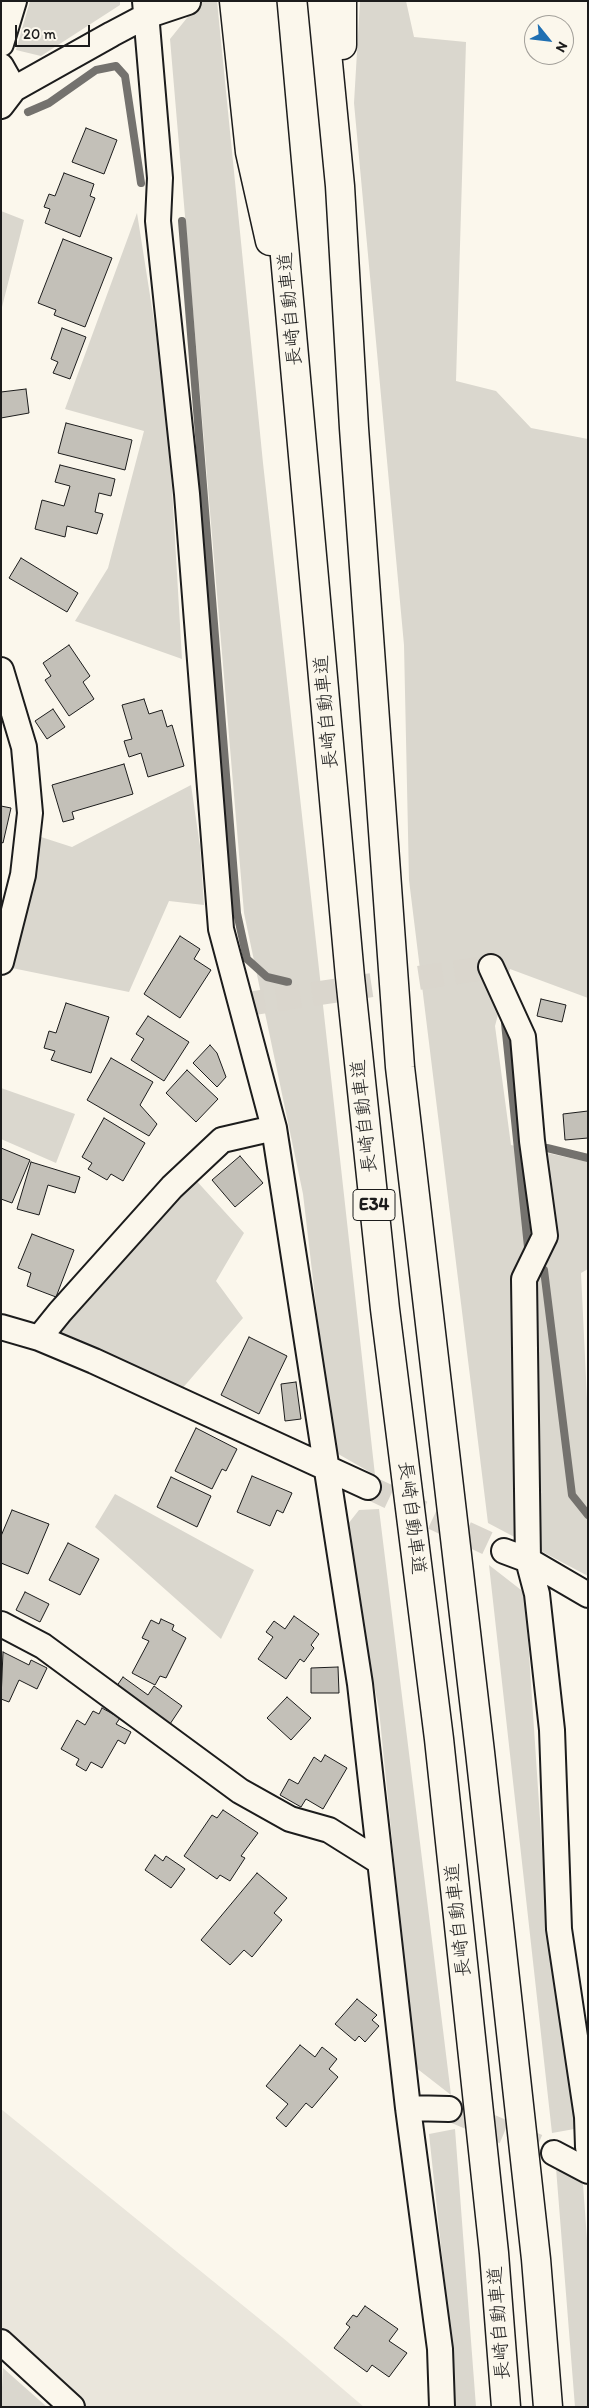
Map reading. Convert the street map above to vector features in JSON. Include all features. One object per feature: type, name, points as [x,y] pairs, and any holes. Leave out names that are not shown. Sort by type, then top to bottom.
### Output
[{"type":"highway","points":[[234,1],[250,152],[296,357]]},
{"type":"highway","name":"長崎自動車道","points":[[262,1],[296,357],[350,977],[385,1309],[439,1739],[494,2253],[506,2407]]},
{"type":"highway","name":"長崎自動車道","points":[[322,1],[340,186],[354,428],[400,1067],[480,1752],[536,2259],[548,2407]]},
{"type":"highway","points":[[340,186],[342,1]]},
{"type":"street","points":[[1,44],[14,1]]},
{"type":"street","points":[[1,66],[8,97],[146,8],[188,2]]},
{"type":"street","points":[[146,8],[160,178],[158,221],[187,494],[221,929],[274,1128],[360,1684],[408,2108],[440,2349],[442,2407]]},
{"type":"street","points":[[1,670],[7,711],[24,747],[30,813],[23,875],[1,962]]},
{"type":"street","points":[[491,967],[523,1038],[532,1141],[545,1236],[524,1279],[528,1560],[537,1594],[552,1730],[559,1929],[587,2116],[588,2147]]},
{"type":"street","points":[[39,1338],[66,1304],[172,1187],[222,1140],[274,1128]]},
{"type":"street","points":[[1,1327],[39,1338],[94,1361],[368,1487]]},
{"type":"street","points":[[504,1551],[528,1560],[588,1595]]},
{"type":"street","points":[[1,1624],[43,1646],[240,1791],[290,1819],[330,1830],[380,1862]]},
{"type":"street","points":[[408,2108],[449,2109]]},
{"type":"street","points":[[554,2153],[588,2170]]},
{"type":"street","points":[[1,2342],[72,2407]]},
{"type":"shaded area","points":[[30,1],[120,1],[120,5],[41,56],[16,50]]},
{"type":"shaded area","points":[[198,1],[217,1],[263,463],[375,1475],[333,1451],[303,1194],[244,913],[170,39],[199,3]]},
{"type":"shaded area","points":[[360,1],[406,1],[414,37],[466,42],[456,381],[496,391],[531,428],[588,439],[588,998],[510,969],[495,1026],[511,1145],[588,1162],[588,1269],[581,1273],[588,1420],[588,1576],[488,1523],[409,880],[404,645],[354,103]]},
{"type":"shaded area","points":[[1,211],[24,220],[1,311]]},
{"type":"shaded area","points":[[137,213],[167,403],[182,659],[75,621],[108,568],[144,431],[65,409]]},
{"type":"shaded area","points":[[191,785],[200,846],[204,905],[169,901],[129,992],[12,968],[41,837],[72,847]]},
{"type":"shaded area","points":[[1,1088],[75,1114],[56,1163],[1,1139]]},
{"type":"shaded area","points":[[193,1177],[244,1233],[216,1281],[243,1318],[181,1390],[56,1332]]},
{"type":"shaded area","points":[[115,1494],[254,1570],[221,1639],[95,1527]]},
{"type":"shaded area","points":[[379,1509],[451,2095],[415,2067],[379,1710],[344,1529],[359,1510]]},
{"type":"shaded area","points":[[489,1565],[525,1593],[548,1939],[580,2128],[552,2133]]},
{"type":"shaded area","points":[[1,2109],[283,2338],[364,2407],[82,2407],[1,2335]]},
{"type":"shaded area","points":[[455,2129],[476,2407],[455,2407],[452,2349],[429,2134]]},
{"type":"shaded area","points":[[556,2168],[583,2184],[588,2253],[588,2407],[575,2407]]},
{"type":"shaded area","points":[[3,2368],[47,2407],[1,2407]]},
{"type":"building","points":[[86,128],[117,140],[104,174],[72,162]]},
{"type":"building","points":[[64,173],[94,184],[90,196],[95,198],[80,237],[45,223],[50,209],[44,207],[49,194],[55,196]]},
{"type":"building","points":[[63,239],[112,258],[85,327],[54,315],[56,310],[38,303]]},
{"type":"building","points":[[62,328],[86,337],[70,379],[53,373],[58,362],[51,359]]},
{"type":"building","points":[[26,389],[29,413],[1,418],[1,392]]},
{"type":"building","points":[[66,423],[132,440],[125,470],[58,453]]},
{"type":"building","points":[[60,465],[115,479],[111,496],[99,493],[95,512],[103,514],[97,534],[67,526],[65,537],[35,529],[42,500],[64,506],[70,486],[55,482]]},
{"type":"building","points":[[21,558],[78,593],[67,612],[9,578]]},
{"type":"building","points":[[69,645],[90,676],[83,682],[94,699],[69,716],[45,680],[51,676],[43,663]]},
{"type":"building","points":[[144,699],[149,714],[162,710],[167,727],[172,725],[184,766],[148,777],[141,753],[129,757],[124,741],[132,739],[122,705]]},
{"type":"building","points":[[53,709],[65,727],[47,739],[35,721]]},
{"type":"building","points":[[124,764],[133,794],[72,812],[74,819],[63,822],[52,785]]},
{"type":"building","points":[[1,806],[11,808],[3,843],[1,842]]},
{"type":"building","points":[[180,936],[200,949],[194,959],[211,970],[180,1018],[144,994]]},
{"type":"building","points":[[541,999],[566,1005],[562,1022],[537,1016]]},
{"type":"building","points":[[66,1003],[109,1017],[91,1073],[51,1060],[55,1051],[44,1048],[49,1031],[56,1033]]},
{"type":"building","points":[[148,1016],[189,1042],[164,1081],[131,1060],[144,1039],[136,1034]]},
{"type":"building","points":[[210,1045],[217,1053],[226,1077],[217,1087],[193,1063]]},
{"type":"building","points":[[111,1058],[153,1082],[140,1105],[157,1124],[149,1136],[87,1100]]},
{"type":"building","points":[[187,1070],[218,1099],[196,1122],[166,1093]]},
{"type":"building","points":[[588,1111],[588,1138],[565,1140],[563,1114]]},
{"type":"building","points":[[104,1118],[145,1143],[123,1181],[111,1174],[107,1180],[88,1169],[92,1163],[82,1157]]},
{"type":"building","points":[[1,1148],[30,1160],[12,1203],[1,1199]]},
{"type":"building","points":[[240,1156],[263,1183],[235,1207],[212,1180]]},
{"type":"building","points":[[31,1162],[80,1177],[75,1193],[48,1185],[39,1215],[17,1209]]},
{"type":"building","points":[[32,1234],[74,1250],[56,1297],[27,1286],[31,1273],[18,1268]]},
{"type":"building","points":[[249,1337],[287,1356],[259,1414],[221,1395]]},
{"type":"building","points":[[296,1382],[301,1419],[285,1421],[281,1384]]},
{"type":"building","points":[[196,1428],[237,1449],[226,1471],[222,1469],[212,1489],[175,1471]]},
{"type":"building","points":[[252,1476],[292,1493],[283,1513],[277,1510],[270,1526],[237,1512]]},
{"type":"building","points":[[171,1477],[211,1496],[197,1527],[157,1507]]},
{"type":"building","points":[[12,1510],[49,1524],[28,1574],[1,1563],[1,1536]]},
{"type":"building","points":[[68,1543],[99,1559],[80,1595],[49,1580]]},
{"type":"building","points":[[25,1592],[49,1604],[40,1622],[16,1610]]},
{"type":"building","points":[[294,1616],[319,1634],[311,1645],[314,1648],[304,1662],[300,1659],[286,1679],[258,1659],[273,1637],[266,1632],[274,1621],[285,1629]]},
{"type":"building","points":[[161,1619],[174,1625],[172,1630],[186,1638],[166,1678],[160,1676],[155,1685],[132,1673],[149,1641],[142,1638],[151,1620],[159,1624]]},
{"type":"building","points":[[3,1652],[29,1665],[31,1660],[47,1668],[37,1689],[19,1680],[9,1702],[1,1699]]},
{"type":"building","points":[[338,1667],[339,1693],[311,1693],[311,1668]]},
{"type":"building","points":[[123,1677],[148,1695],[154,1686],[182,1706],[170,1724],[116,1687]]},
{"type":"building","points":[[287,1697],[311,1718],[291,1740],[267,1718]]},
{"type":"building","points":[[102,1708],[120,1718],[116,1724],[131,1732],[125,1744],[118,1740],[102,1768],[91,1762],[86,1771],[76,1765],[79,1759],[61,1749],[77,1720],[85,1725],[93,1711],[99,1714]]},
{"type":"building","points":[[325,1755],[347,1768],[323,1809],[306,1799],[301,1807],[280,1795],[289,1779],[298,1784],[314,1757],[321,1762]]},
{"type":"building","points":[[223,1810],[258,1833],[241,1856],[245,1858],[230,1881],[220,1875],[217,1879],[184,1856],[212,1815],[217,1818]]},
{"type":"building","points":[[155,1855],[163,1861],[166,1856],[185,1869],[171,1888],[145,1870]]},
{"type":"building","points":[[257,1873],[287,1898],[274,1913],[282,1920],[252,1957],[244,1950],[230,1965],[201,1940]]},
{"type":"building","points":[[357,1999],[377,2015],[372,2020],[379,2026],[365,2042],[359,2036],[355,2041],[335,2024]]},
{"type":"building","points":[[300,2045],[315,2057],[322,2047],[337,2059],[329,2069],[338,2077],[312,2108],[306,2103],[286,2127],[276,2118],[288,2104],[266,2086]]},
{"type":"building","points":[[365,2306],[398,2329],[389,2341],[407,2353],[389,2377],[372,2365],[367,2372],[334,2348],[350,2327],[346,2324],[353,2315],[357,2317]]},
{"type":"waterway","points":[[28,112],[49,103],[96,70],[116,66],[125,76],[141,183]]},
{"type":"waterway","points":[[182,221],[237,913],[247,959],[267,977],[288,982]]},
{"type":"waterway","points":[[505,1023],[528,1247]]},
{"type":"waterway","points":[[547,1148],[588,1158]]},
{"type":"waterway","points":[[544,1270],[572,1495],[588,1515]]},
{"type":"tunnel","points":[[241,1005],[491,967]]},
{"type":"tunnel","points":[[368,1487],[504,1551]]},
{"type":"tunnel","points":[[449,2109],[554,2153]]}]
